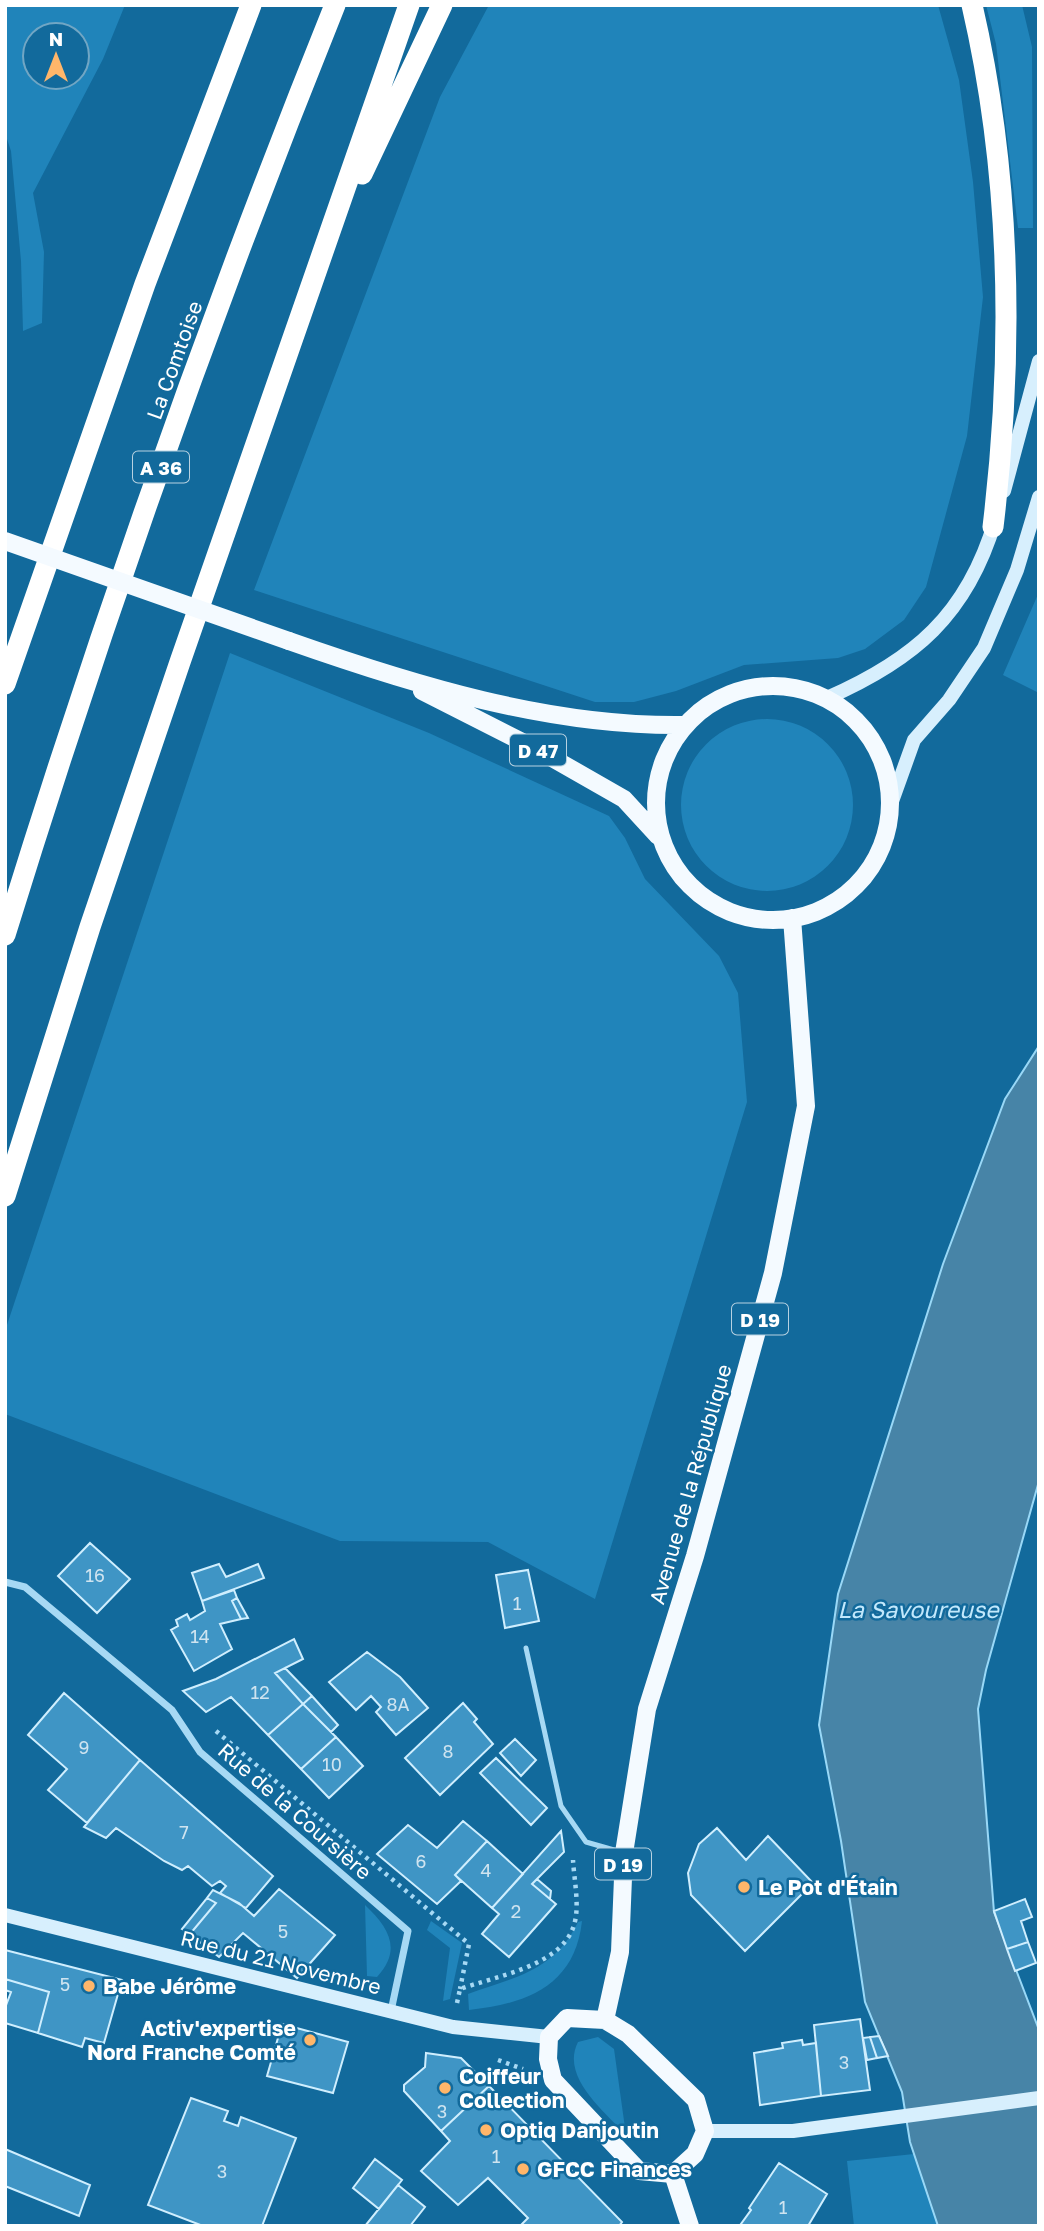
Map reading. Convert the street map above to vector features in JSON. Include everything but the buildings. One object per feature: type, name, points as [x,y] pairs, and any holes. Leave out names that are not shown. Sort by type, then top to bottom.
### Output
[{"type":"highway","points":[[5,684],[145,284],[251,5]]},
{"type":"highway","name":"La Comtoise","points":[[5,935],[97,645],[224,290],[335,5]]},
{"type":"highway","points":[[5,1196],[90,927],[409,5]]},
{"type":"highway","points":[[316,271],[442,5]]},
{"type":"highway","points":[[972,5],[987,78],[1007,272],[1008,374],[993,527]]},
{"type":"main road","name":"D 47","points":[[5,541],[400,680],[597,722],[684,724]]},
{"type":"main road","name":"D 47","points":[[400,680],[540,751],[624,799],[661,841]]},
{"type":"main road","points":[[751,687],[790,687],[827,698],[848,713],[873,744],[888,781],[890,807],[887,829],[868,871],[835,902],[792,918],[751,918],[712,904],[681,877],[661,841],[656,810],[657,779],[663,760],[684,724],[726,695],[751,687]]},
{"type":"main road","name":"Avenue de la République","points":[[605,2020],[620,1952],[624,1853],[646,1709],[695,1556],[773,1273],[806,1105],[792,918]]},
{"type":"main road","points":[[567,2018],[605,2020],[628,2034],[696,2100],[705,2131],[695,2154],[674,2174],[639,2171],[553,2080],[548,2059],[549,2037],[567,2018]]},
{"type":"main road","points":[[674,2174],[690,2226]]},
{"type":"street","points":[[827,698],[893,667],[925,639],[962,593],[993,527],[1039,361]]},
{"type":"street","points":[[890,807],[914,740],[949,700],[984,648],[1017,570],[1039,497]]},
{"type":"street","name":"Rue de la Coursière","points":[[5,1582],[25,1587],[172,1710],[200,1752],[408,1931],[391,2011]]},
{"type":"street","name":"Rue du 21 Novembre","points":[[5,1915],[453,2027],[549,2037]]},
{"type":"street","points":[[705,2131],[793,2131],[1039,2098]]},
{"type":"lane","points":[[526,1648],[561,1806],[586,1842],[624,1853]]},
{"type":"path","points":[[453,2027],[460,1989],[540,1961],[564,1945],[575,1924],[573,1848],[580,1833]]},
{"type":"shaded area","points":[[5,5],[125,5],[91,82],[91,21],[21,21],[21,91],[86,91],[33,193],[44,252],[42,323],[23,331],[21,261],[11,151],[5,133]]},
{"type":"shaded area","points":[[489,5],[938,5],[959,80],[973,182],[983,297],[967,436],[926,587],[904,620],[865,649],[838,658],[744,665],[676,691],[634,702],[595,702],[254,590],[440,97]]},
{"type":"shaded area","points":[[986,5],[1022,5],[1032,47],[1033,228],[1018,228],[996,44]]},
{"type":"shaded area","points":[[1039,592],[1039,693],[1003,675]]},
{"type":"shaded area","points":[[230,653],[429,733],[609,816],[625,838],[645,879],[719,956],[738,993],[747,1102],[595,1599],[488,1542],[340,1541],[5,1414],[5,1331]]},
{"type":"shaded area","points":[[767,719],[800,726],[828,744],[846,772],[853,805],[846,838],[828,866],[800,884],[767,891],[734,884],[706,866],[688,838],[681,805],[688,772],[706,744],[734,726]]},
{"type":"shaded area","points":[[365,1905],[386,1930],[391,1948],[385,1967],[377,1977],[367,1976]]},
{"type":"shaded area","points":[[431,1921],[462,1943],[450,1999],[443,2001],[450,1948],[427,1930]]},
{"type":"shaded area","points":[[582,1921],[569,1961],[558,1976],[544,1988],[510,2003],[469,2010],[468,1994],[518,1977],[545,1962],[557,1952],[578,1922]]},
{"type":"shaded area","points":[[598,2037],[614,2049],[626,2135],[587,2093],[575,2068],[574,2055],[578,2042]]},
{"type":"shaded area","points":[[914,2154],[938,2226],[854,2226],[847,2161]]},
{"type":"water","name":"La Savoureuse","points":[[1039,1046],[1039,1481],[986,1670],[978,1709],[994,1912],[1039,2030],[1039,2226],[938,2226],[910,2142],[902,2092],[865,2002],[841,1841],[819,1725],[838,1594],[943,1264],[1005,1099]]},
{"type":"place","name":"Le Pot d'Étain","points":[[744,1887]]},
{"type":"place","name":"Babe Jérôme","points":[[89,1986]]},
{"type":"place","name":"Activ'expertise Nord Franche Comté","points":[[310,2040]]},
{"type":"place","name":"Coiffeur Collection","points":[[445,2088]]},
{"type":"place","name":"Optiq Danjoutin","points":[[486,2130]]},
{"type":"place","name":"GFCC Finances","points":[[523,2169]]}]
